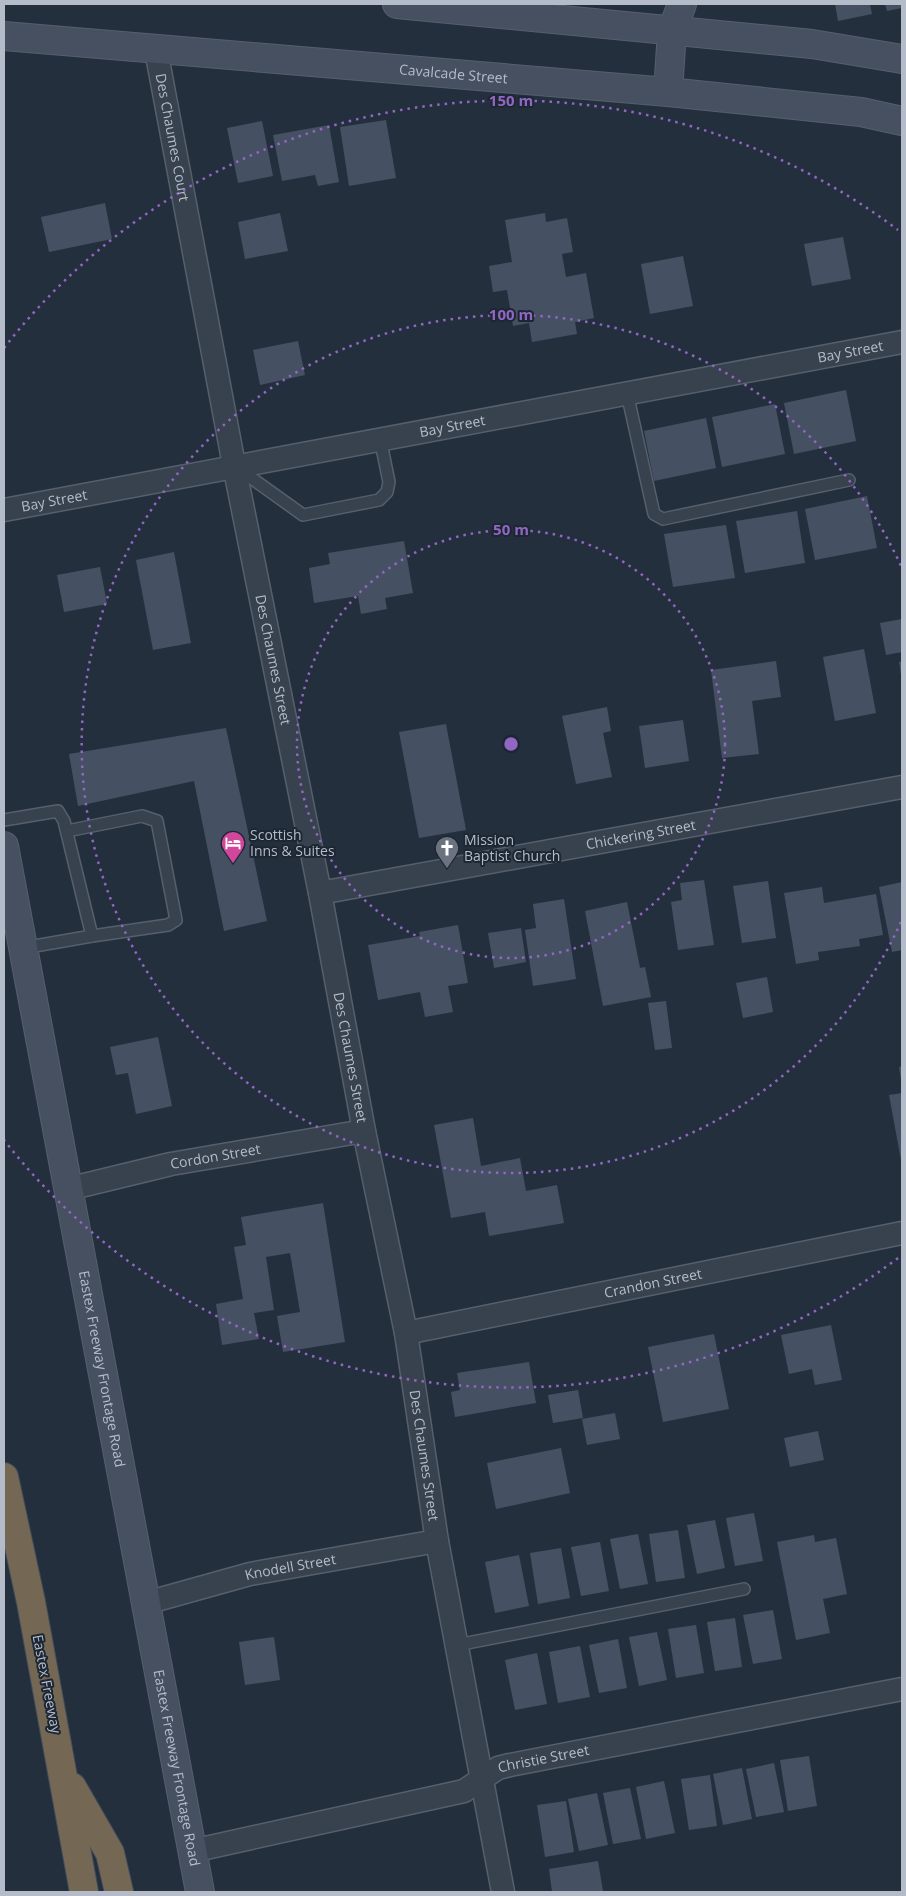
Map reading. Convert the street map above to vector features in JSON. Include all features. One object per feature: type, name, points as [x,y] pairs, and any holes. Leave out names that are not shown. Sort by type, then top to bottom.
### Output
[{"type":"highway","name":"Eastex Freeway","points":[[4,1477],[31,1602],[84,1892]]},
{"type":"highway","points":[[63,1771],[110,1853],[119,1892]]},
{"type":"main road","points":[[397,4],[812,44],[902,59]]},
{"type":"main road","points":[[668,92],[672,31],[682,4]]},
{"type":"main road","name":"Cavalcade Street","points":[[4,36],[668,92],[861,112],[902,121]]},
{"type":"main road","name":"Eastex Freeway Frontage Road","points":[[4,846],[200,1892]]},
{"type":"street","name":"Des Chaumes Court","points":[[156,50],[187,224]]},
{"type":"street","name":"Des Chaumes Street","points":[[187,224],[320,893],[364,1132],[406,1332],[437,1541],[503,1892]]},
{"type":"street","name":"Bay Street","points":[[4,510],[234,465],[902,342]]},
{"type":"street","name":"Chickering Street","points":[[320,893],[902,787]]},
{"type":"street","name":"Cordon Street","points":[[68,1189],[171,1164],[364,1132]]},
{"type":"street","name":"Crandon Street","points":[[406,1332],[902,1234]]},
{"type":"street","name":"Knodell Street","points":[[146,1603],[250,1574],[437,1541]]},
{"type":"street","name":"Christie Street","points":[[192,1851],[464,1791],[498,1768],[510,1765],[902,1688]]},
{"type":"lane","points":[[627,393],[654,514],[663,519],[849,480]]},
{"type":"lane","points":[[234,465],[303,515],[379,500],[387,492],[389,482],[380,438]]},
{"type":"lane","points":[[4,820],[58,811],[67,831],[92,936]]},
{"type":"lane","points":[[23,948],[168,925],[176,920],[157,821],[142,816],[67,831]]},
{"type":"lane","points":[[457,1645],[744,1589]]},
{"type":"building","points":[[835,4],[870,4],[872,14],[838,21]]},
{"type":"building","points":[[885,4],[902,4],[902,8],[887,11]]},
{"type":"building","points":[[386,120],[396,178],[349,186],[340,127]]},
{"type":"building","points":[[262,121],[273,176],[238,183],[227,128]]},
{"type":"building","points":[[329,125],[339,182],[318,186],[315,175],[282,181],[273,135]]},
{"type":"building","points":[[105,203],[112,239],[49,252],[41,217]]},
{"type":"building","points":[[280,213],[288,251],[245,259],[238,222]]},
{"type":"building","points":[[545,213],[546,222],[567,218],[573,252],[562,254],[566,277],[586,273],[594,318],[575,322],[577,334],[532,342],[529,323],[513,326],[507,290],[493,292],[489,266],[512,262],[505,220]]},
{"type":"building","points":[[843,237],[851,279],[812,286],[804,244]]},
{"type":"building","points":[[683,256],[693,306],[650,314],[641,264]]},
{"type":"building","points":[[298,341],[305,375],[260,385],[253,350]]},
{"type":"building","points":[[846,390],[856,441],[794,454],[784,403]]},
{"type":"building","points":[[775,404],[785,454],[722,467],[712,417]]},
{"type":"building","points":[[706,418],[716,468],[654,481],[644,431]]},
{"type":"building","points":[[867,496],[877,548],[815,560],[805,509]]},
{"type":"building","points":[[797,511],[805,563],[745,573],[736,521]]},
{"type":"building","points":[[726,525],[735,578],[673,587],[664,534]]},
{"type":"building","points":[[404,541],[413,593],[385,598],[387,609],[361,614],[358,596],[314,603],[309,568],[330,564],[328,553]]},
{"type":"building","points":[[174,552],[191,643],[153,650],[136,560]]},
{"type":"building","points":[[100,567],[107,604],[64,612],[57,575]]},
{"type":"building","points":[[902,619],[902,652],[886,655],[880,623]]},
{"type":"building","points":[[864,649],[876,713],[835,721],[823,657]]},
{"type":"building","points":[[776,661],[781,697],[752,701],[759,754],[722,758],[711,670]]},
{"type":"building","points":[[902,661],[902,675],[901,675],[899,662]]},
{"type":"building","points":[[607,707],[611,731],[603,733],[612,777],[576,784],[562,716]]},
{"type":"building","points":[[683,720],[689,761],[645,768],[639,726]]},
{"type":"building","points":[[446,724],[466,830],[419,838],[399,732]]},
{"type":"building","name":"Scottish Inns & Suites","points":[[226,728],[267,921],[224,931],[194,781],[78,806],[69,754]]},
{"type":"building","points":[[704,880],[714,945],[678,950],[671,902],[682,900],[680,883]]},
{"type":"building","points":[[768,881],[776,938],[742,943],[733,886]]},
{"type":"building","points":[[902,882],[902,950],[892,952],[879,887]]},
{"type":"building","points":[[822,887],[824,903],[876,894],[883,935],[859,939],[860,946],[818,952],[819,960],[796,964],[784,893]]},
{"type":"building","points":[[564,899],[576,979],[533,986],[525,930],[536,928],[533,904]]},
{"type":"building","points":[[627,902],[640,968],[645,967],[651,997],[603,1006],[585,911]]},
{"type":"building","points":[[458,925],[468,983],[448,986],[453,1012],[425,1017],[420,992],[378,1000],[368,945],[420,936],[419,932]]},
{"type":"building","points":[[521,928],[526,962],[494,968],[488,933]]},
{"type":"building","points":[[767,977],[773,1012],[743,1018],[736,983]]},
{"type":"building","points":[[666,1001],[672,1048],[655,1050],[648,1003]]},
{"type":"building","points":[[158,1037],[172,1106],[136,1114],[128,1073],[116,1075],[110,1047]]},
{"type":"building","points":[[902,1066],[902,1080],[901,1080],[899,1067]]},
{"type":"building","points":[[902,1093],[902,1160],[901,1160],[889,1095]]},
{"type":"building","points":[[473,1118],[481,1166],[520,1158],[526,1191],[557,1185],[564,1223],[489,1236],[485,1212],[451,1218],[434,1125]]},
{"type":"building","points":[[323,1203],[345,1342],[283,1352],[277,1316],[300,1312],[290,1253],[266,1257],[274,1310],[254,1313],[259,1339],[222,1345],[216,1304],[243,1299],[234,1247],[246,1245],[241,1217]]},
{"type":"building","points":[[831,1325],[842,1380],[815,1385],[812,1369],[789,1374],[781,1335]]},
{"type":"building","points":[[714,1334],[729,1409],[663,1422],[648,1347]]},
{"type":"building","points":[[529,1362],[536,1403],[455,1417],[451,1392],[460,1390],[457,1373]]},
{"type":"building","points":[[578,1390],[583,1418],[553,1423],[548,1395]]},
{"type":"building","points":[[615,1413],[620,1439],[587,1445],[582,1419]]},
{"type":"building","points":[[818,1431],[824,1460],[790,1467],[784,1438]]},
{"type":"building","points":[[561,1448],[570,1493],[496,1509],[487,1463]]},
{"type":"building","points":[[754,1513],[763,1561],[735,1566],[726,1518]]},
{"type":"building","points":[[715,1520],[725,1568],[697,1574],[687,1525]]},
{"type":"building","points":[[678,1530],[685,1578],[656,1582],[649,1534]]},
{"type":"building","points":[[638,1534],[648,1584],[620,1589],[610,1539]]},
{"type":"building","points":[[814,1535],[815,1542],[836,1538],[847,1594],[823,1599],[830,1633],[796,1640],[777,1542]]},
{"type":"building","points":[[600,1542],[609,1591],[581,1596],[571,1547]]},
{"type":"building","points":[[561,1548],[570,1598],[538,1604],[530,1553]]},
{"type":"building","points":[[519,1555],[529,1606],[495,1613],[485,1562]]},
{"type":"building","points":[[773,1610],[782,1659],[753,1664],[743,1615]]},
{"type":"building","points":[[735,1618],[742,1667],[715,1671],[707,1622]]},
{"type":"building","points":[[696,1625],[704,1673],[676,1678],[668,1629]]},
{"type":"building","points":[[657,1632],[667,1680],[639,1686],[629,1637]]},
{"type":"building","points":[[274,1637],[280,1680],[245,1685],[239,1642]]},
{"type":"building","points":[[618,1639],[627,1688],[599,1693],[589,1645]]},
{"type":"building","points":[[580,1646],[590,1697],[558,1703],[549,1652]]},
{"type":"building","points":[[537,1653],[547,1704],[515,1710],[505,1660]]},
{"type":"building","points":[[809,1756],[817,1806],[788,1811],[780,1760]]},
{"type":"building","points":[[774,1763],[784,1812],[756,1817],[746,1769]]},
{"type":"building","points":[[742,1768],[752,1819],[723,1825],[713,1774]]},
{"type":"building","points":[[710,1775],[717,1826],[689,1830],[681,1779]]},
{"type":"building","points":[[664,1781],[675,1833],[646,1839],[636,1787]]},
{"type":"building","points":[[630,1788],[641,1839],[613,1844],[603,1793]]},
{"type":"building","points":[[597,1793],[608,1845],[579,1851],[568,1799]]},
{"type":"building","points":[[566,1801],[574,1852],[545,1857],[537,1805]]},
{"type":"building","points":[[598,1861],[603,1891],[552,1892],[549,1869]]},
{"type":"place","name":"Scottish Inns & Suites","points":[[233,864]]},
{"type":"place","name":"Mission Baptist Church","points":[[447,869]]}]
